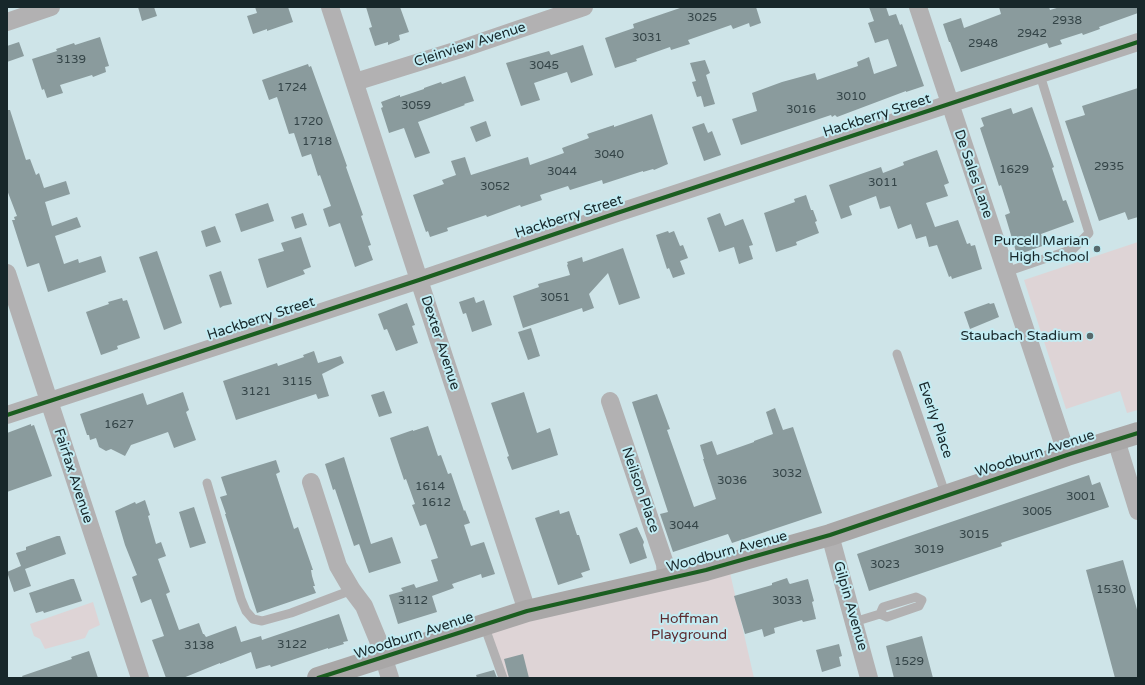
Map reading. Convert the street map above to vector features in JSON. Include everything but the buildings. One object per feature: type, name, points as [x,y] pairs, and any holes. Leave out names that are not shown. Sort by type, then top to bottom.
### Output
[{"type":"street","points":[[7,22],[51,7]]},
{"type":"street","name":"Dexter Avenue","points":[[330,7],[527,611]]},
{"type":"street","name":"Cleinview Avenue","points":[[355,82],[460,49],[584,7]]},
{"type":"street","name":"De Sales Lane","points":[[918,7],[1067,455]]},
{"type":"street","name":"Hackberry Street","points":[[7,415],[1138,42]]},
{"type":"street","name":"Fairfax Avenue","points":[[7,273],[140,678]]},
{"type":"street","name":"Neilson Place","points":[[610,401],[665,564],[666,579]]},
{"type":"street","name":"Woodburn Avenue","points":[[318,678],[527,611],[746,559],[830,535],[1067,455],[1138,433]]},
{"type":"street","points":[[1116,440],[1138,511]]},
{"type":"street","points":[[311,482],[338,566],[352,590],[364,606],[374,629],[390,678]]},
{"type":"street","name":"Gilpin Avenue","points":[[830,535],[869,678]]},
{"type":"lane","points":[[1006,272],[1073,248],[1089,233],[1040,75]]},
{"type":"lane","name":"Everly Place","points":[[897,354],[946,496]]},
{"type":"lane","points":[[206,483],[241,598],[246,611],[253,619],[262,621],[291,613],[352,590]]},
{"type":"lane","points":[[854,622],[880,614]]},
{"type":"lane","points":[[484,625],[502,678]]},
{"type":"green space","name":"Staubach Stadium","points":[[1138,242],[1138,410],[1127,413],[1120,391],[1066,409],[1024,280]]},
{"type":"green space","name":"Hoffman Playground","points":[[728,564],[754,678],[503,678],[484,625]]},
{"type":"green space","points":[[93,602],[100,625],[89,630],[85,638],[45,649],[40,639],[34,636],[30,624]]},
{"type":"cycle path","points":[[7,415],[1138,42]]},
{"type":"cycle path","points":[[318,678],[527,611],[706,570],[830,535],[1067,455],[1138,433]]},
{"type":"place","name":"Purcell Marian High School","points":[[1097,249]]},
{"type":"place","name":"Staubach Stadium","points":[[1090,336]]}]
